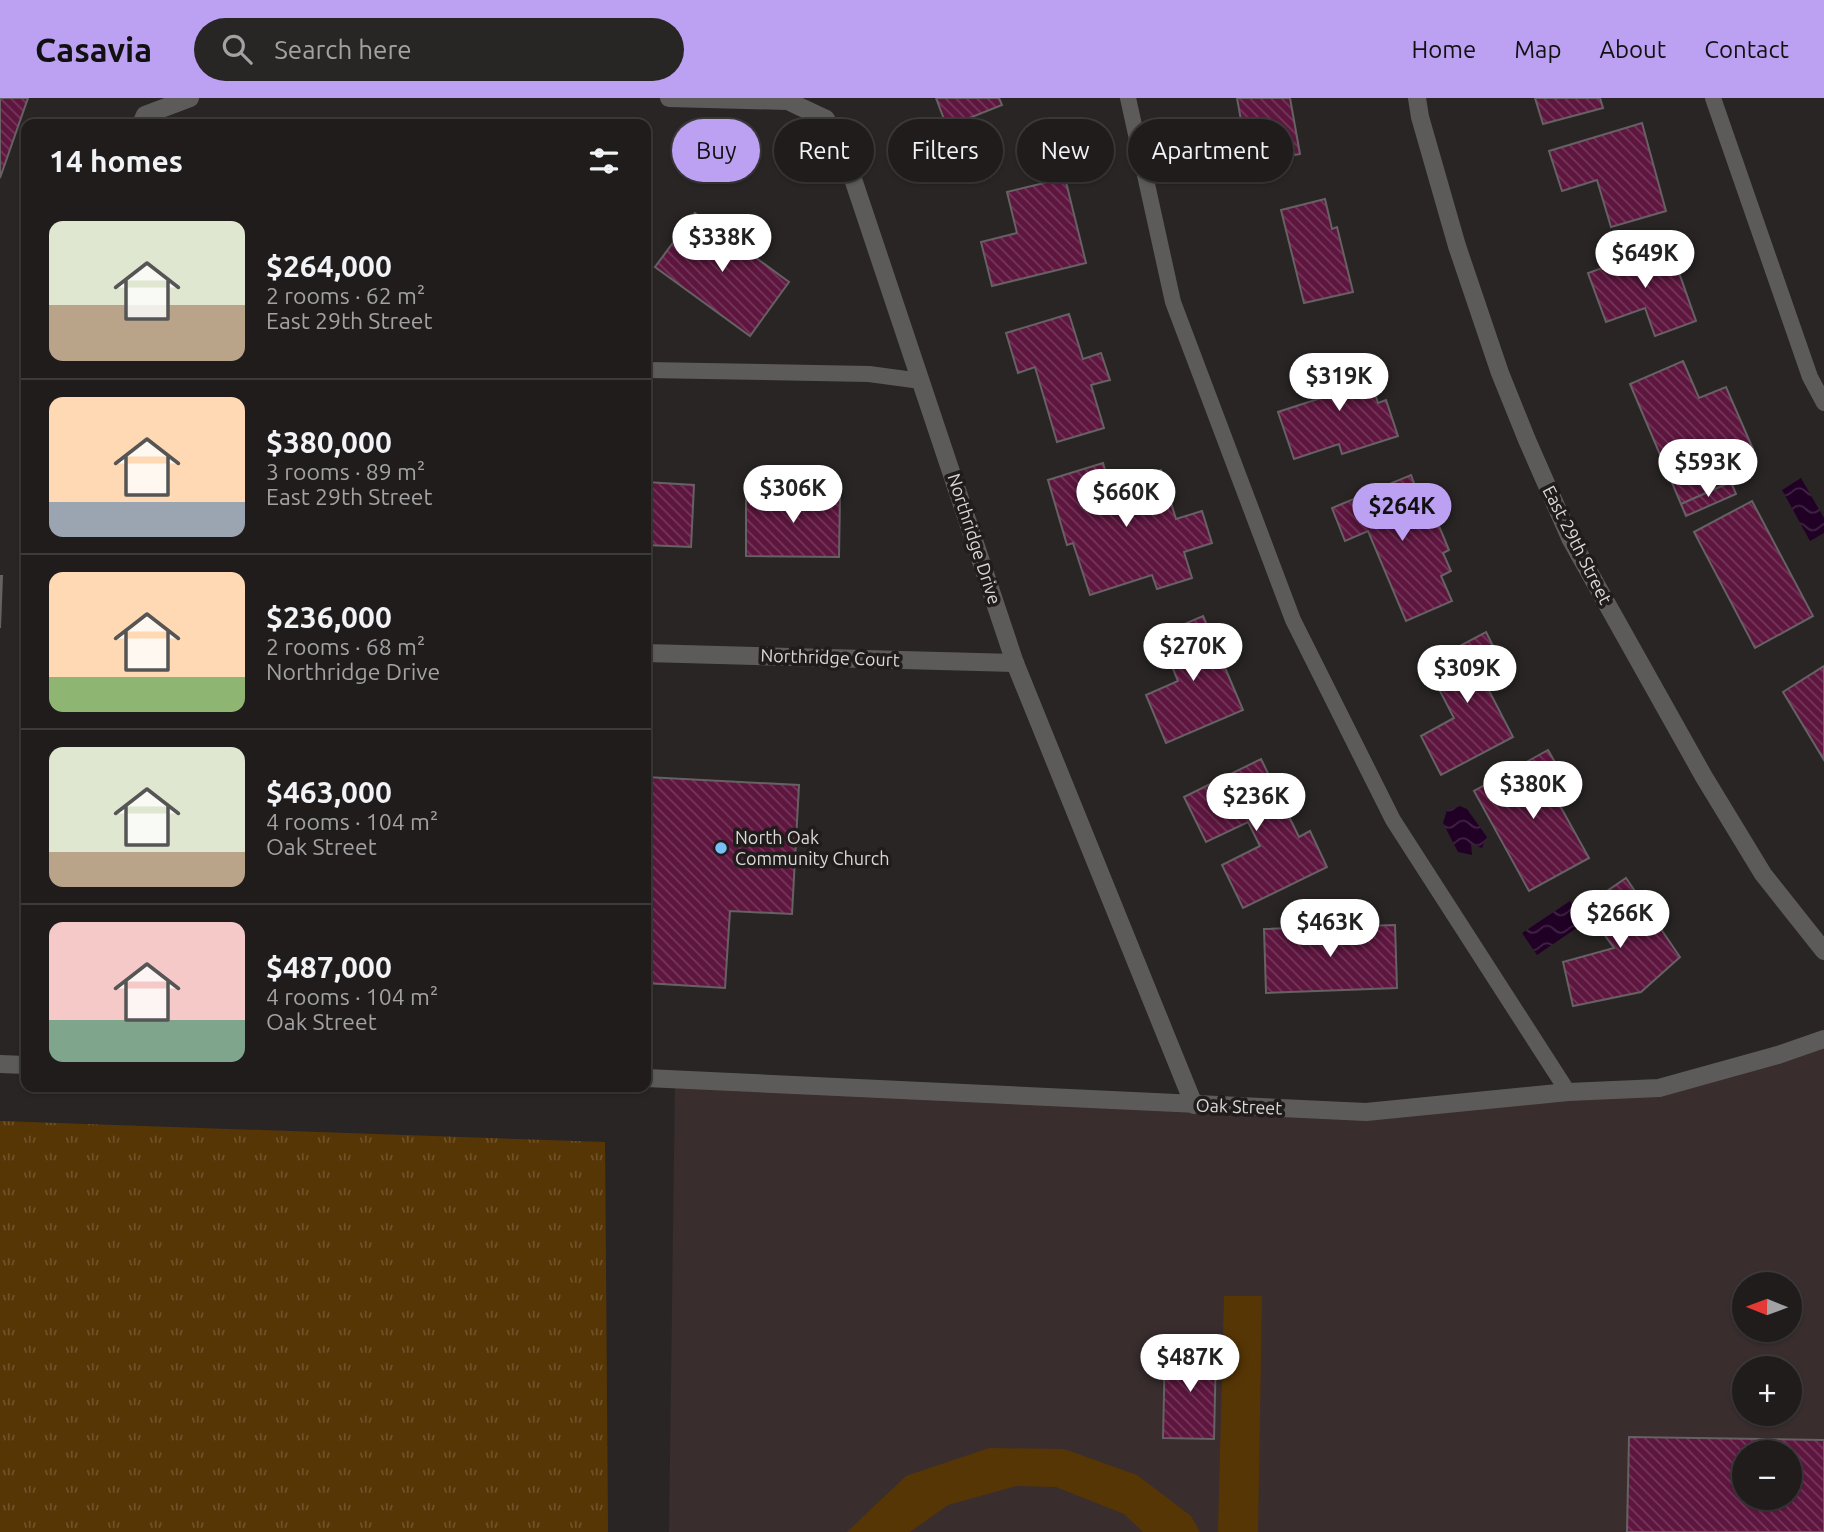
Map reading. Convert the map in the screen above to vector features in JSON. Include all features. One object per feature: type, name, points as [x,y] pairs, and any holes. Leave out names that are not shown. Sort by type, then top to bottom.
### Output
[{"type":"street","points":[[144,119],[145,116],[190,98]]},
{"type":"street","name":"Northridge Drive","points":[[669,98],[788,101],[826,119],[846,158],[1015,663],[1194,1105]]},
{"type":"street","name":"East 29th Street","points":[[1417,98],[1457,246],[1500,373],[1570,538],[1722,807],[1763,874],[1824,951]]},
{"type":"street","name":"Northridge Court","points":[[651,653],[1015,663]]},
{"type":"street","name":"Oak Street","points":[[651,1078],[1366,1112],[1568,1092],[1659,1088],[1778,1055],[1824,1039]]},
{"type":"street","points":[[0,1064],[21,1065]]},
{"type":"lane","points":[[1128,98],[1173,302],[1293,620],[1394,820],[1568,1092]]},
{"type":"lane","points":[[1713,98],[1810,377],[1824,403]]},
{"type":"lane","points":[[651,370],[869,374],[921,381]]},
{"type":"shaded area","points":[[1824,1039],[1824,1532],[669,1532],[675,1080],[1366,1112],[1659,1088]]},
{"type":"green space","points":[[0,1121],[605,1142],[608,1532],[0,1532]]},
{"type":"green space","points":[[1224,1296],[1262,1296],[1258,1532],[1218,1532]]},
{"type":"green space","points":[[989,1448],[1064,1449],[1137,1475],[1191,1516],[1200,1532],[1143,1532],[1124,1514],[1056,1487],[1016,1486],[948,1505],[910,1532],[847,1532],[906,1476]]},
{"type":"water","points":[[1801,478],[1824,518],[1824,533],[1810,541],[1782,490]]},
{"type":"water","points":[[1460,806],[1467,809],[1487,837],[1482,848],[1471,844],[1472,855],[1458,852],[1443,823],[1447,810]]},
{"type":"water","points":[[1570,901],[1584,923],[1537,955],[1522,933]]},
{"type":"building","points":[[0,98],[28,98],[0,178]]},
{"type":"building","points":[[936,98],[999,98],[1002,105],[967,119],[944,119]]},
{"type":"building","points":[[1237,98],[1290,98],[1300,154],[1293,155],[1293,119],[1241,119]]},
{"type":"building","points":[[1535,98],[1600,98],[1603,108],[1543,124]]},
{"type":"building","points":[[1642,123],[1666,211],[1611,227],[1597,180],[1562,191],[1549,151]]},
{"type":"building","points":[[1048,182],[1066,182],[1086,263],[992,286],[981,242],[1017,233],[1007,192]]},
{"type":"building","points":[[1325,199],[1332,229],[1337,227],[1353,292],[1304,303],[1281,210]]},
{"type":"building","points":[[695,213],[789,282],[750,336],[655,267]]},
{"type":"building","points":[[1669,244],[1696,321],[1655,336],[1645,308],[1606,322],[1588,273]]},
{"type":"building","points":[[1069,314],[1083,359],[1101,353],[1110,380],[1091,385],[1104,428],[1057,442],[1035,367],[1018,373],[1006,333]]},
{"type":"building","points":[[1362,355],[1378,403],[1386,400],[1398,436],[1342,454],[1339,444],[1294,459],[1278,412],[1324,397],[1316,370]]},
{"type":"building","points":[[1683,361],[1699,398],[1726,387],[1753,449],[1722,462],[1731,482],[1681,504],[1630,384]]},
{"type":"building","points":[[1103,463],[1110,487],[1161,470],[1176,519],[1202,511],[1212,543],[1184,552],[1192,578],[1157,589],[1152,575],[1090,595],[1073,543],[1067,545],[1048,480]]},
{"type":"building","points":[[1411,475],[1425,512],[1432,509],[1449,550],[1443,553],[1451,571],[1441,576],[1452,601],[1406,621],[1368,531],[1345,541],[1332,508]]},
{"type":"building","points":[[651,482],[694,485],[691,547],[651,545]]},
{"type":"building","points":[[1731,482],[1736,494],[1686,516],[1681,504]]},
{"type":"building","points":[[746,494],[840,495],[839,557],[746,556]]},
{"type":"building","points":[[1752,501],[1813,616],[1755,648],[1694,532]]},
{"type":"building","points":[[0,576],[2,576],[0,628]]},
{"type":"building","points":[[1203,616],[1243,710],[1166,743],[1146,695],[1178,681],[1159,635]]},
{"type":"building","points":[[1486,632],[1506,672],[1485,683],[1513,737],[1441,775],[1421,736],[1454,718],[1426,664]]},
{"type":"building","points":[[1824,666],[1824,760],[1783,692]]},
{"type":"building","points":[[1548,750],[1564,778],[1549,786],[1589,858],[1529,891],[1474,791]]},
{"type":"building","points":[[1261,759],[1299,837],[1310,831],[1327,867],[1243,908],[1222,865],[1260,846],[1248,822],[1206,842],[1184,797]]},
{"type":"building","name":"North Oak Community Church","points":[[651,777],[799,785],[792,914],[730,911],[725,988],[651,983]]},
{"type":"building","points":[[1626,878],[1680,957],[1641,992],[1573,1006],[1563,962],[1614,948],[1584,907]]},
{"type":"building","points":[[1395,925],[1397,988],[1266,993],[1264,929]]},
{"type":"building","points":[[1165,1349],[1216,1350],[1214,1439],[1163,1438]]},
{"type":"building","points":[[1629,1437],[1824,1440],[1824,1532],[1627,1532]]},
{"type":"place","name":"North Oak Community Church","points":[[721,848]]}]
